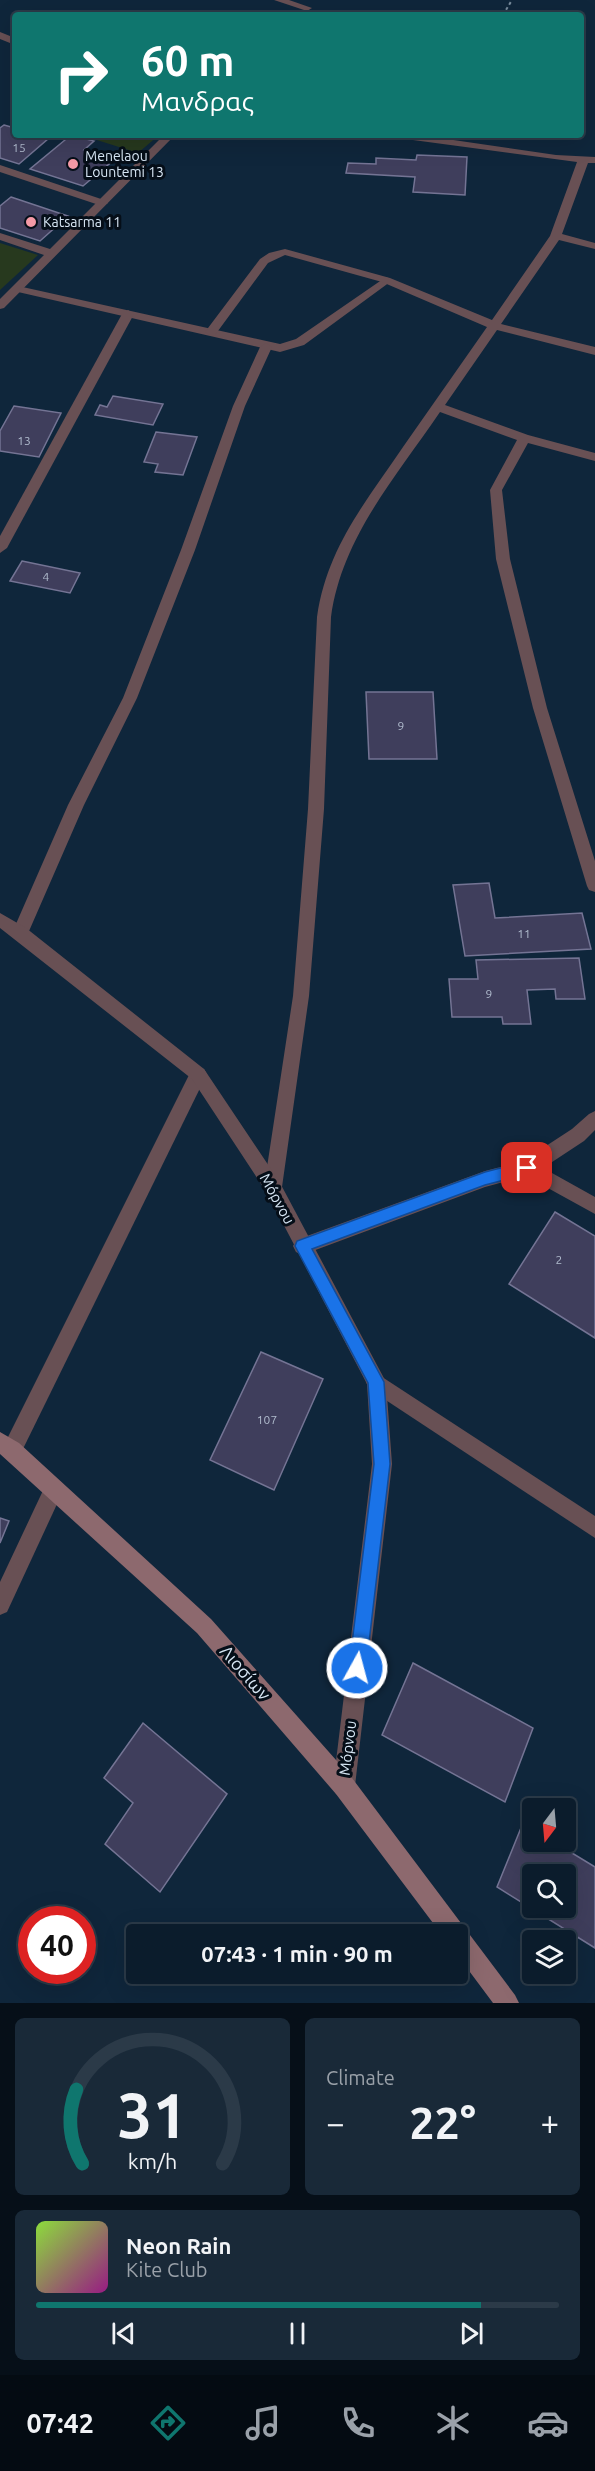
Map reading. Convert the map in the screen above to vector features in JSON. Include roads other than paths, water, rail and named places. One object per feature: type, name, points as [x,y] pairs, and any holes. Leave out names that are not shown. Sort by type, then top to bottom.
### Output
[{"type":"main road","name":"Λιοσίων","points":[[6,1446],[204,1626],[344,1786],[448,1924]]},
{"type":"main road","name":"Λιοσίων","points":[[468,1951],[507,2003]]},
{"type":"street","points":[[279,0],[303,12],[315,0]]},
{"type":"street","points":[[0,306],[50,253],[167,138]]},
{"type":"street","points":[[273,1187],[301,996],[316,809],[327,593],[338,557],[347,540],[493,325],[556,236],[589,160],[556,158],[419,138]]},
{"type":"street","points":[[0,168],[103,203]]},
{"type":"street","points":[[0,236],[50,253]]},
{"type":"street","points":[[556,236],[595,246]]},
{"type":"street","points":[[211,332],[264,261],[273,255],[285,252],[386,280],[493,325],[595,351]]},
{"type":"street","points":[[18,289],[211,332],[266,347],[280,348],[300,342],[386,280]]},
{"type":"street","points":[[0,548],[128,314]]},
{"type":"street","points":[[20,933],[76,805],[130,698],[188,550],[240,406],[266,347]]},
{"type":"street","points":[[439,407],[524,438],[595,457]]},
{"type":"street","points":[[524,438],[496,490],[504,559],[540,708],[595,886]]},
{"type":"street","name":"Μόρνου","points":[[0,920],[20,933],[198,1074],[273,1187],[302,1246],[376,1382],[382,1464],[344,1786]]},
{"type":"street","points":[[6,1446],[198,1074]]},
{"type":"street","points":[[302,1246],[485,1179],[527,1168],[578,1136],[595,1119]]},
{"type":"street","points":[[527,1168],[595,1206]]},
{"type":"street","points":[[376,1382],[595,1528]]},
{"type":"street","points":[[0,1605],[54,1489]]},
{"type":"place","name":"Menelaou Lountemi 13","points":[[73,164]]},
{"type":"place","name":"Katsarma 11","points":[[31,222]]}]
